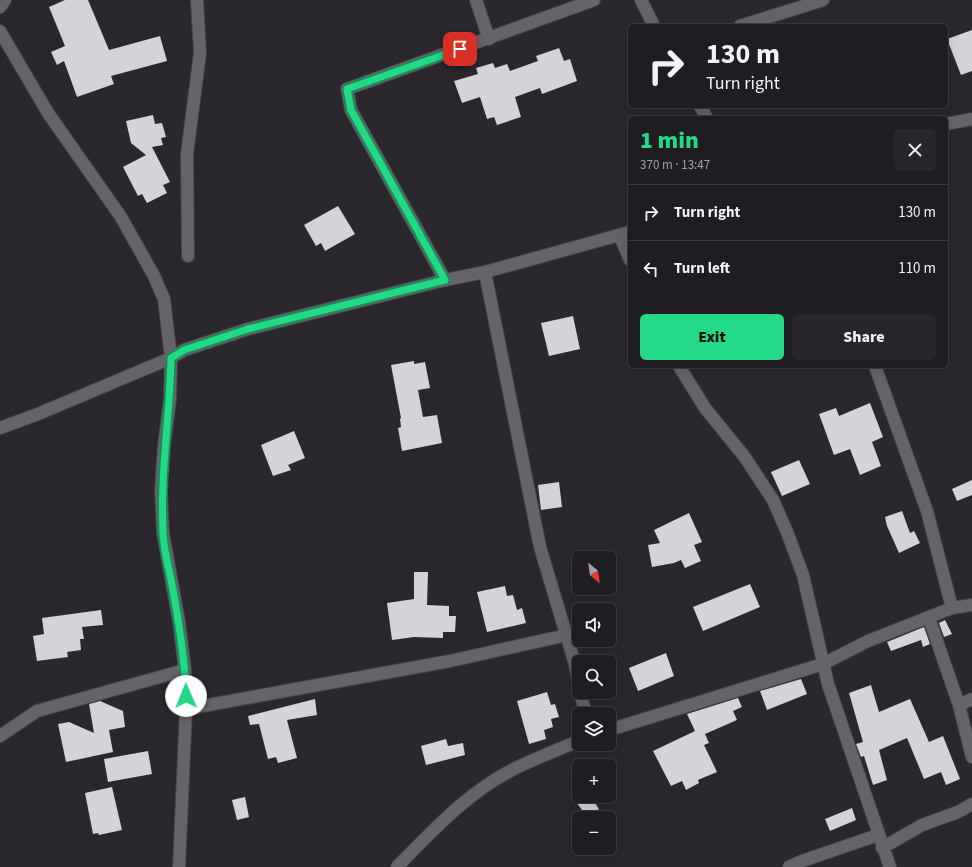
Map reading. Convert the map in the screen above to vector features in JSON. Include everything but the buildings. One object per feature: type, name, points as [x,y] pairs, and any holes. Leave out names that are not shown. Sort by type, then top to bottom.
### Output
[{"type":"street","points":[[0,7],[5,0]]},
{"type":"street","points":[[188,256],[187,154],[200,53],[197,0]]},
{"type":"street","points":[[476,0],[489,39]]},
{"type":"street","points":[[445,280],[351,110],[347,89],[594,0]]},
{"type":"street","points":[[640,0],[653,24]]},
{"type":"street","points":[[746,24],[823,0]]},
{"type":"street","points":[[0,31],[48,113],[121,217],[154,276],[164,299],[171,358],[170,399],[164,446],[161,491],[163,533],[179,622],[185,670],[186,709],[178,867]]},
{"type":"street","points":[[948,124],[972,119]]},
{"type":"street","points":[[0,428],[38,414],[171,358],[184,350],[248,329],[445,280],[485,272],[625,234],[628,250]]},
{"type":"street","points":[[485,272],[540,548],[572,659]]},
{"type":"street","points":[[680,368],[705,408],[744,456],[773,500],[803,574],[828,684],[882,848],[890,867]]},
{"type":"street","points":[[876,368],[927,511],[952,608]]},
{"type":"street","points":[[616,728],[823,664],[868,641],[952,608],[972,605]]},
{"type":"street","points":[[929,618],[960,705],[972,757]]},
{"type":"street","points":[[186,709],[450,661],[566,635]]},
{"type":"street","points":[[0,736],[17,724],[43,710],[185,670]]},
{"type":"street","points":[[960,705],[972,699]]},
{"type":"street","points":[[397,867],[447,815],[476,793],[518,767],[572,744]]},
{"type":"street","points":[[882,848],[922,825],[958,812],[972,804]]},
{"type":"street","points":[[789,867],[802,861],[878,835]]},
{"type":"route","points":[[186,696],[185,670],[179,622],[163,533],[161,491],[164,446],[170,399],[171,358],[184,350],[248,329],[445,280],[351,110],[347,89],[460,49]]}]
